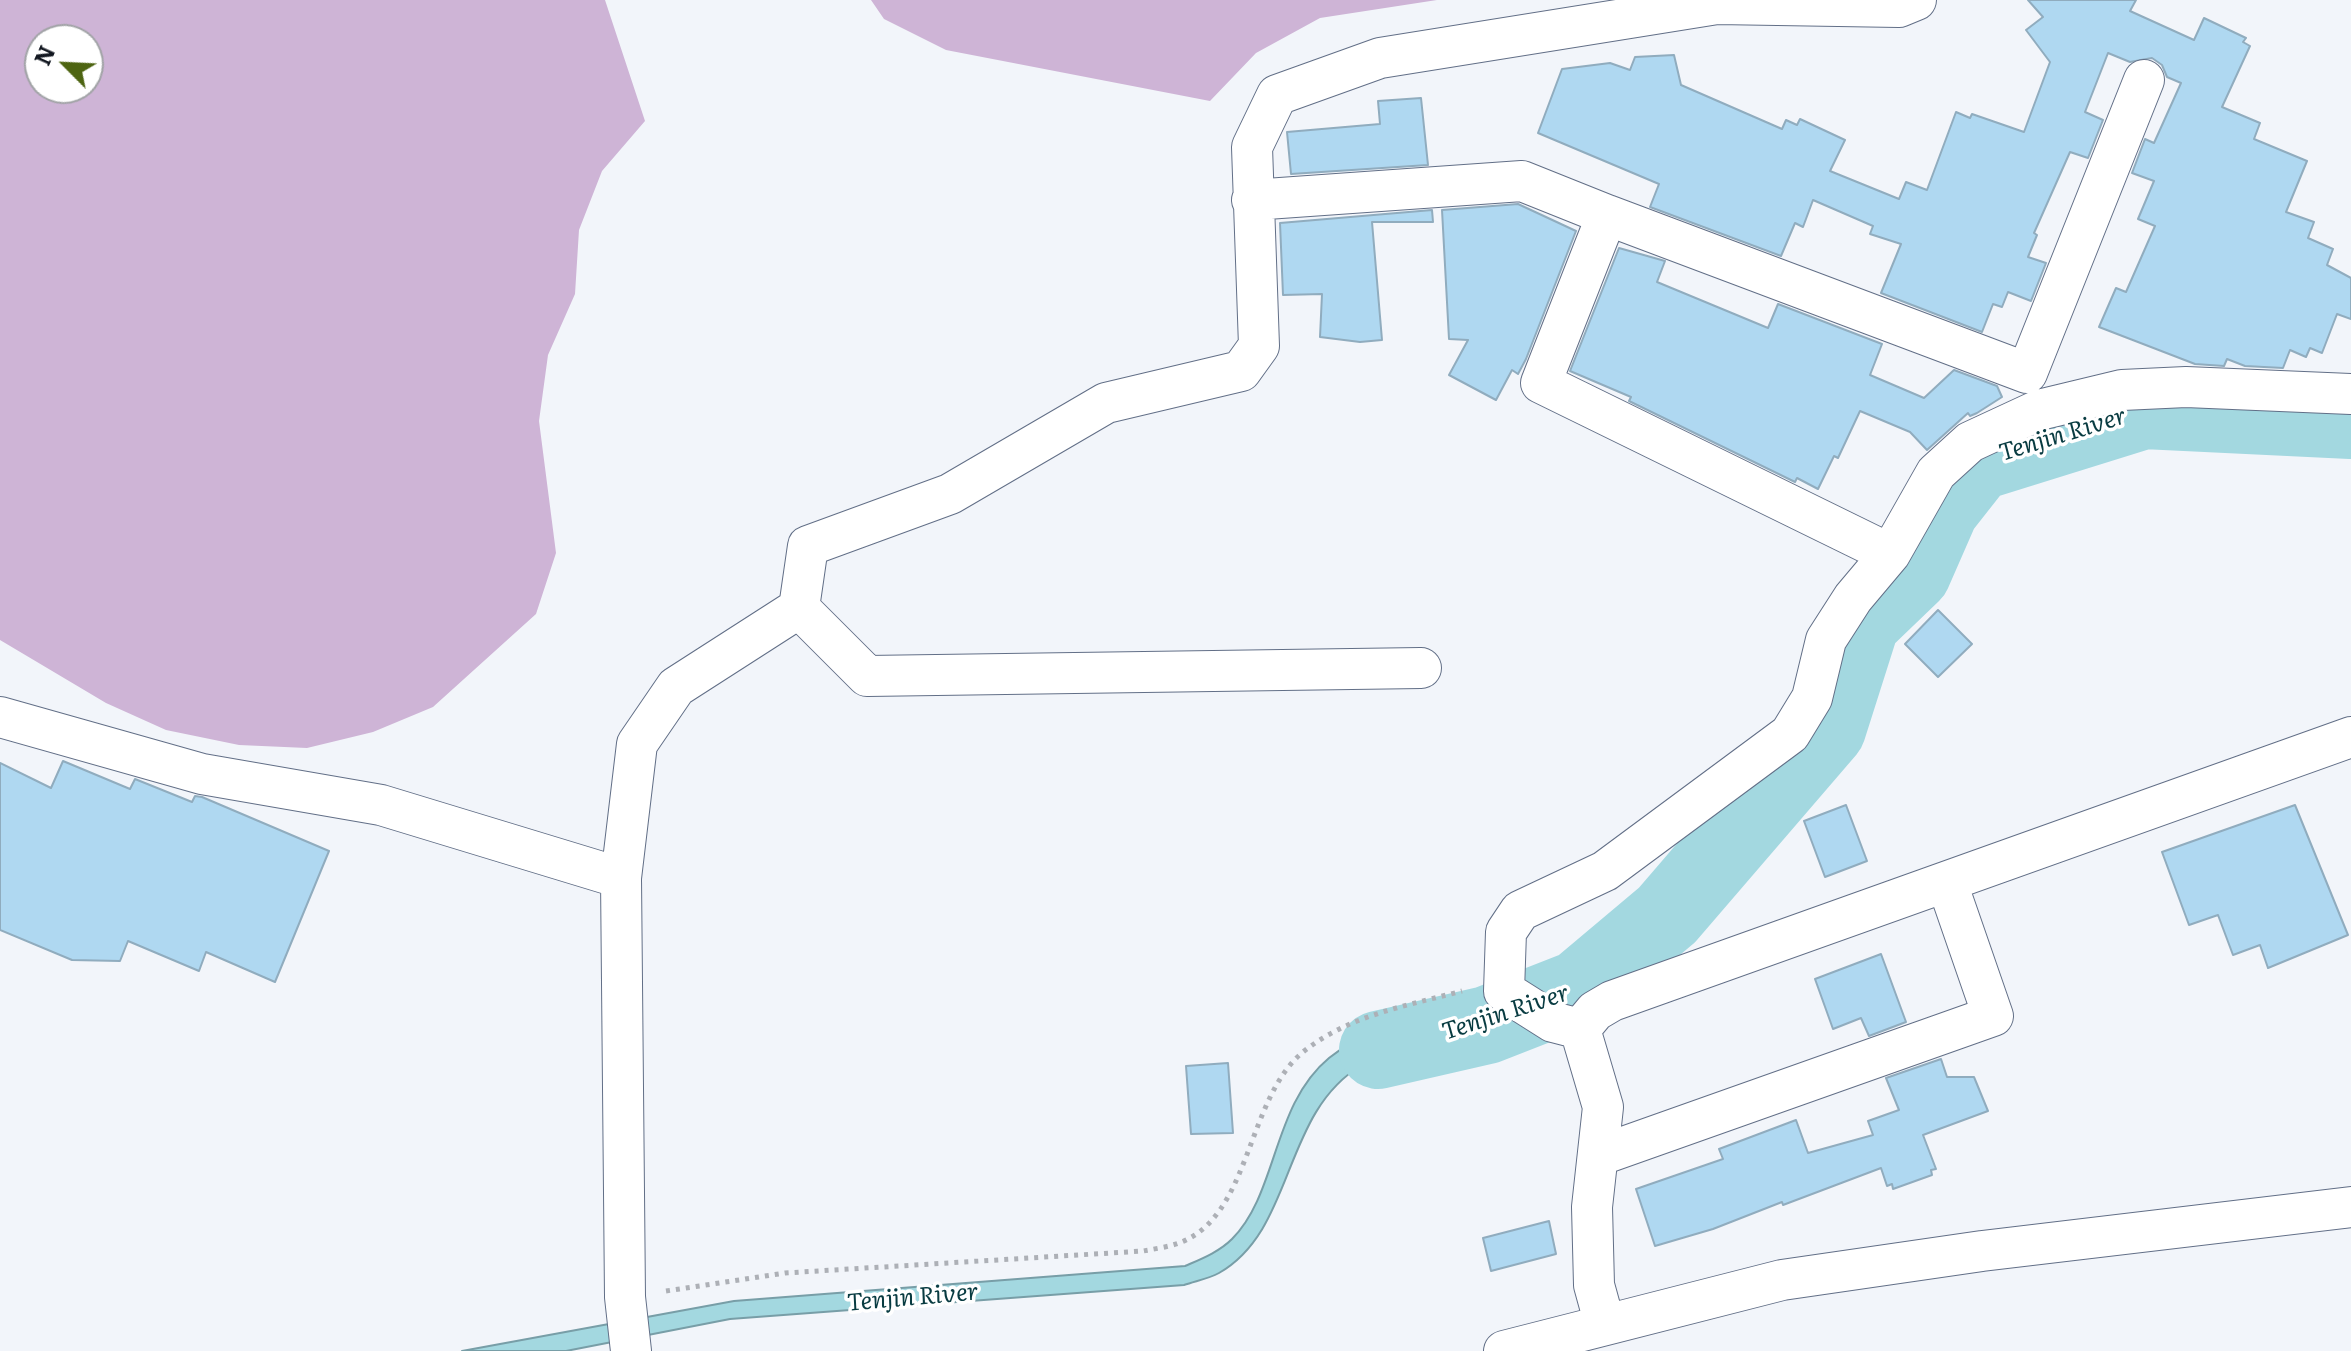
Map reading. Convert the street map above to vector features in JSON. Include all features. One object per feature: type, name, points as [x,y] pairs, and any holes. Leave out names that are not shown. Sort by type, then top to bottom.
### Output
[{"type":"street","points":[[628,1325],[621,878],[637,744],[676,687],[799,608],[808,546],[950,494],[1106,403],[1241,371],[1259,346],[1252,147],[1277,95],[1380,58],[1717,4],[1899,7],[1916,0]]},
{"type":"street","points":[[1605,1325],[1594,1285],[1592,1207],[1603,1107],[1576,1037],[1511,991],[1506,932],[1520,911],[1605,871],[1790,734],[1812,698],[1826,640],[1853,598],[1890,554],[1936,473],[2033,391],[2144,80]]},
{"type":"street","points":[[1252,200],[1522,181],[2033,391],[2186,387],[2351,394]]},
{"type":"street","points":[[1607,215],[1541,383],[1890,554]]},
{"type":"street","points":[[799,608],[867,676],[1421,668]]},
{"type":"street","points":[[0,717],[202,774],[381,805],[621,878]]},
{"type":"street","points":[[1576,1037],[1595,1011],[1612,1001],[1953,900],[2351,737]]},
{"type":"street","points":[[1598,1156],[1993,1016],[1953,900]]},
{"type":"street","points":[[1504,1351],[1782,1280],[1982,1251],[2351,1207]]},
{"type":"path","points":[[628,1325],[785,1273],[1143,1251],[1181,1243],[1212,1221],[1238,1175],[1276,1081],[1302,1053],[1351,1021],[1511,991]]},
{"type":"shaded area","points":[[0,0],[605,0],[645,121],[602,171],[579,230],[575,294],[548,355],[539,421],[556,553],[536,614],[433,707],[373,732],[307,748],[239,745],[166,730],[106,703],[0,640]]},
{"type":"shaded area","points":[[871,0],[1437,0],[1320,18],[1256,53],[1210,101],[946,50],[884,19]]},
{"type":"water","points":[[1478,1007],[1487,1033],[1372,1060],[1336,1086],[1316,1112],[1301,1140],[1277,1201],[1262,1229],[1244,1253],[1219,1273],[1206,1278],[1184,1285],[730,1319],[566,1351],[462,1351],[734,1301],[1185,1266],[1221,1248],[1247,1220],[1259,1198],[1296,1100],[1310,1077],[1329,1058],[1362,1038],[1381,1031]]},
{"type":"building","points":[[2028,0],[2136,0],[2130,11],[2194,40],[2204,18],[2246,38],[2243,42],[2250,46],[2222,107],[2260,123],[2254,139],[2307,161],[2286,212],[2314,222],[2308,238],[2333,249],[2327,265],[2351,278],[2351,319],[2337,314],[2322,353],[2310,348],[2306,357],[2290,350],[2283,368],[2245,366],[2227,359],[2224,366],[2195,364],[2099,327],[2116,288],[2126,292],[2155,226],[2138,219],[2154,181],[2132,173],[2145,139],[2154,143],[2181,83],[2167,77],[2162,65],[2152,58],[2130,62],[2108,53],[2085,112],[2103,120],[2088,158],[2070,152],[2034,233],[2037,235],[2028,257],[2046,263],[2031,301],[2008,292],[2002,307],[1993,304],[1982,332],[1881,293],[1901,244],[1870,234],[1873,226],[1813,200],[1803,227],[1795,223],[1781,256],[1650,207],[1659,184],[1538,133],[1562,69],[1610,63],[1630,70],[1635,57],[1674,55],[1681,85],[1782,129],[1786,120],[1797,125],[1800,119],[1845,140],[1830,171],[1899,199],[1906,182],[1927,190],[1956,112],[1970,118],[1972,114],[2024,132],[2050,62],[2026,30],[2043,17]]},
{"type":"building","points":[[1421,98],[1428,165],[1291,174],[1287,132],[1380,124],[1378,101]]},
{"type":"building","points":[[1518,204],[1576,231],[1526,359],[1518,374],[1512,370],[1496,400],[1449,375],[1468,340],[1449,339],[1442,210]]},
{"type":"building","points":[[1432,210],[1433,222],[1372,222],[1382,340],[1360,342],[1320,337],[1322,294],[1283,295],[1280,223]]},
{"type":"building","points":[[1619,248],[1665,261],[1657,282],[1768,328],[1778,304],[1882,344],[1870,375],[1924,398],[1954,370],[1997,386],[2002,397],[1977,413],[1970,416],[1968,413],[1927,450],[1910,432],[1860,411],[1838,458],[1834,456],[1818,489],[1797,478],[1795,482],[1629,401],[1631,397],[1570,371]]},
{"type":"building","points":[[1938,610],[1972,644],[1938,677],[1905,644]]},
{"type":"building","points":[[63,761],[130,789],[135,779],[192,802],[195,796],[202,797],[329,851],[275,982],[206,952],[199,971],[128,941],[120,961],[72,960],[0,930],[0,763],[51,788]]},
{"type":"building","points":[[1846,805],[1867,861],[1825,877],[1804,821]]},
{"type":"building","points":[[2295,805],[2348,935],[2268,968],[2260,945],[2233,955],[2218,915],[2189,925],[2162,852]]},
{"type":"building","points":[[1881,954],[1906,1022],[1869,1036],[1861,1018],[1833,1029],[1815,979]]},
{"type":"building","points":[[1941,1059],[1947,1077],[1974,1077],[1988,1111],[1923,1135],[1936,1169],[1931,1170],[1932,1175],[1893,1189],[1892,1184],[1887,1186],[1881,1168],[1783,1205],[1782,1202],[1713,1229],[1655,1246],[1636,1189],[1723,1159],[1719,1149],[1796,1120],[1808,1153],[1873,1135],[1868,1121],[1899,1110],[1886,1078]]},
{"type":"building","points":[[1228,1063],[1233,1133],[1191,1134],[1186,1066]]},
{"type":"building","points":[[1549,1221],[1556,1254],[1491,1271],[1483,1238]]},
{"type":"waterway","name":"Tenjin River","points":[[1378,1050],[1487,1025],[1579,989],[1667,915],[1827,729],[1861,622],[1912,573],[1940,509],[1977,462],[2144,410],[2351,420]]}]
